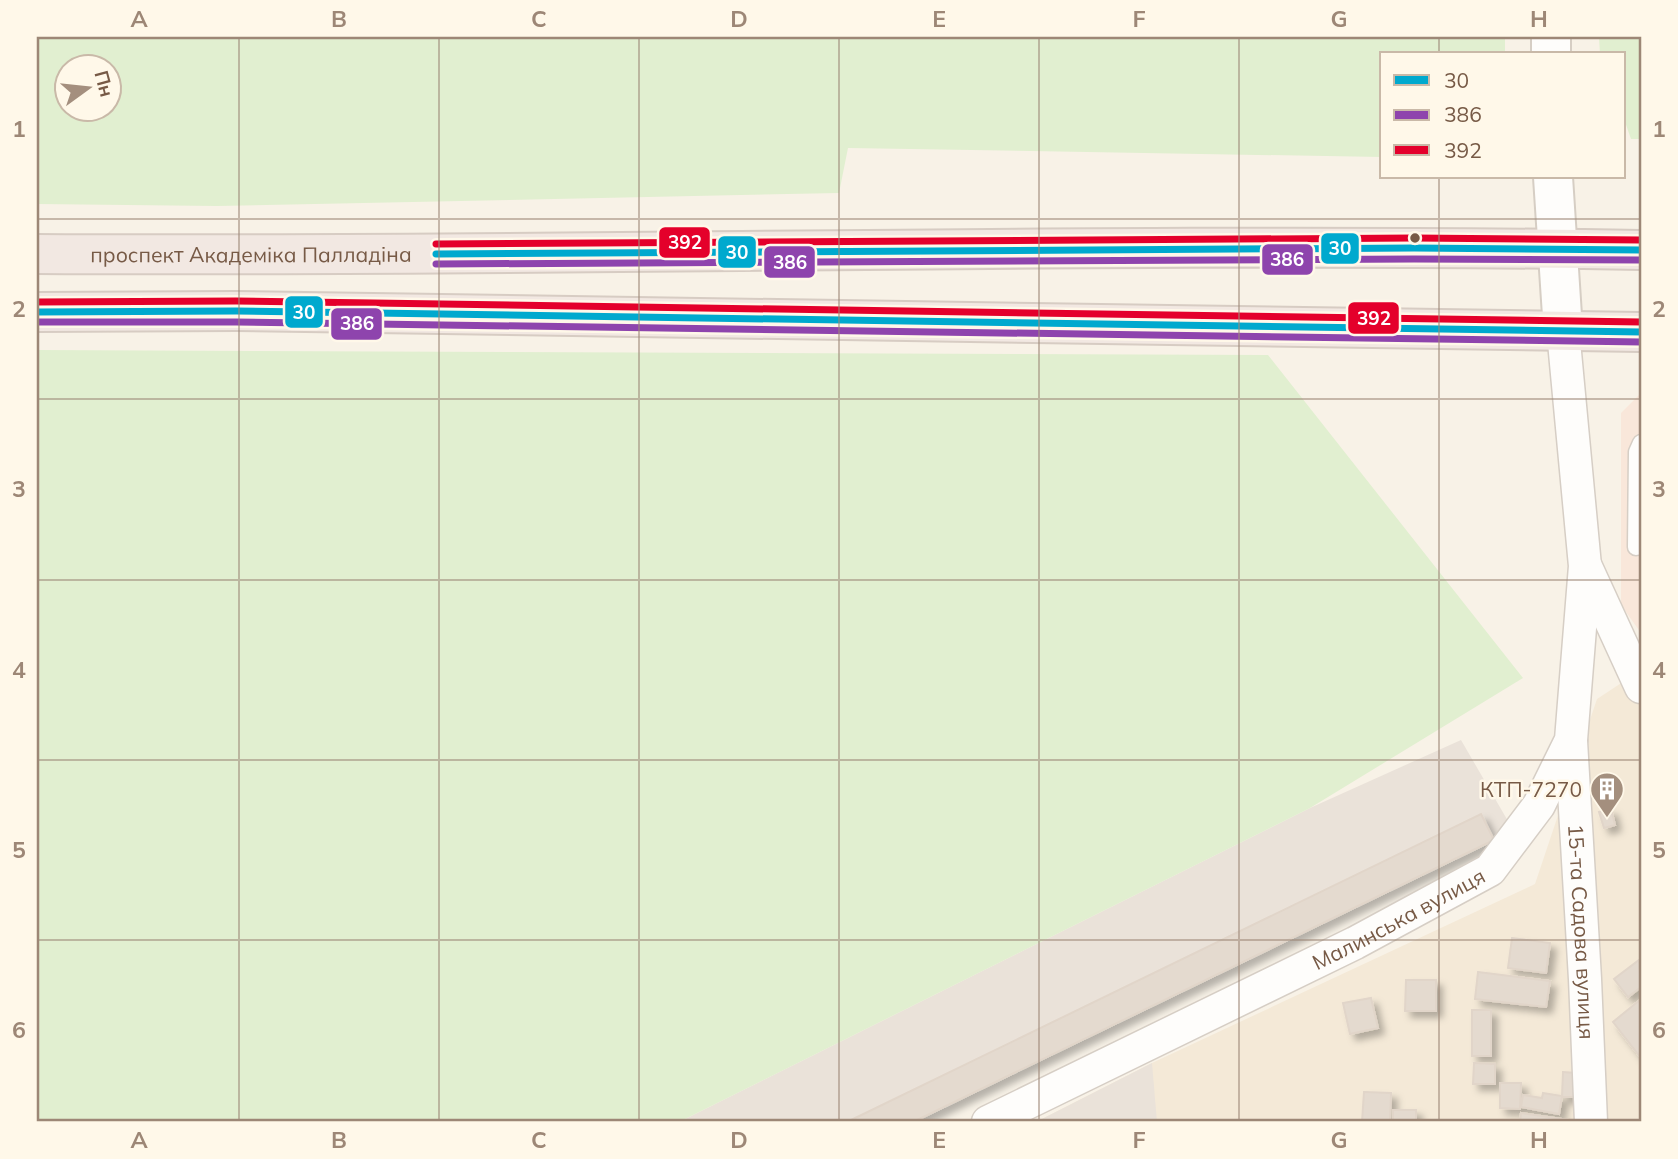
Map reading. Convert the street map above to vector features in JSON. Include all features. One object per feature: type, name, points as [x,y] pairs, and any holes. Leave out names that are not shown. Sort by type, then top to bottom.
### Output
[{"type":"highway","name":"проспект Академіка Палладіна","points":[[37,254],[1400,248],[1641,250]]},
{"type":"highway","points":[[37,312],[236,311],[1641,332]]},
{"type":"street","points":[[1553,178],[1563,331]]},
{"type":"street","name":"Малинська вулиця","points":[[988,1122],[1355,943],[1490,870],[1539,805],[1571,740],[1585,566],[1563,331]]},
{"type":"street","points":[[1585,566],[1640,683]]},
{"type":"street","name":"15-та Садова вулиця","points":[[1571,740],[1591,1122]]},
{"type":"lane","points":[[1636,547],[1637,452],[1641,443]]},
{"type":"shaded area","points":[[1641,393],[1641,633],[1621,605],[1621,413]]},
{"type":"shaded area","points":[[1641,670],[1641,1122],[1036,1122],[1152,1063],[1535,884],[1597,699]]},
{"type":"shaded area","points":[[1461,740],[1512,828],[1494,840],[913,1122],[679,1122],[1310,808]]},
{"type":"shaded area","points":[[1152,1063],[1157,1122],[1036,1122]]},
{"type":"green space","points":[[37,37],[1505,37],[1505,52],[1380,52],[1380,157],[848,148],[839,193],[217,206],[37,204]]},
{"type":"green space","points":[[1599,37],[1641,37],[1641,139],[1631,139],[1626,125],[1626,52],[1600,52]]},
{"type":"green space","points":[[37,350],[1268,355],[1523,678],[1310,808],[679,1122],[37,1122]]},
{"type":"building","name":"КТП-7270","points":[[1611,809],[1615,825],[1604,828],[1599,812]]},
{"type":"building","points":[[1481,814],[1494,840],[913,1122],[847,1122]]},
{"type":"building","points":[[1512,938],[1550,943],[1546,973],[1508,968]]},
{"type":"building","points":[[1639,960],[1641,987],[1628,997],[1614,979]]},
{"type":"building","points":[[1478,972],[1550,981],[1546,1007],[1475,999]]},
{"type":"building","points":[[1406,980],[1436,980],[1436,1011],[1405,1011]]},
{"type":"building","points":[[1371,998],[1378,1028],[1350,1034],[1343,1003]]},
{"type":"building","points":[[1641,999],[1641,1058],[1613,1022]]},
{"type":"building","points":[[1472,1010],[1491,1010],[1491,1056],[1472,1056]]},
{"type":"building","points":[[1474,1063],[1495,1064],[1495,1084],[1473,1084]]},
{"type":"building","points":[[1563,1072],[1575,1073],[1575,1097],[1562,1097]]},
{"type":"building","points":[[1500,1083],[1521,1083],[1520,1109],[1500,1108]]},
{"type":"building","points":[[1364,1092],[1391,1093],[1390,1122],[1362,1122]]},
{"type":"building","points":[[1543,1093],[1562,1096],[1559,1114],[1521,1107],[1523,1095],[1542,1098]]},
{"type":"building","points":[[1393,1110],[1416,1110],[1416,1122],[1393,1122]]},
{"type":"building","points":[[1521,1113],[1576,1121],[1576,1122],[1520,1122]]},
{"type":"transit line","name":"392","points":[[436,244],[1414,238],[1641,240]]},
{"type":"transit line","name":"30","points":[[436,254],[1414,248],[1641,250]]},
{"type":"transit line","name":"386","points":[[436,264],[1641,260]]},
{"type":"transit line","name":"392","points":[[37,302],[236,301],[1641,322]]},
{"type":"transit line","name":"30","points":[[37,312],[236,311],[1641,332]]},
{"type":"transit line","name":"386","points":[[37,322],[236,322],[1641,342]]},
{"type":"place","name":"КТП-7270","points":[[1607,819]]}]
